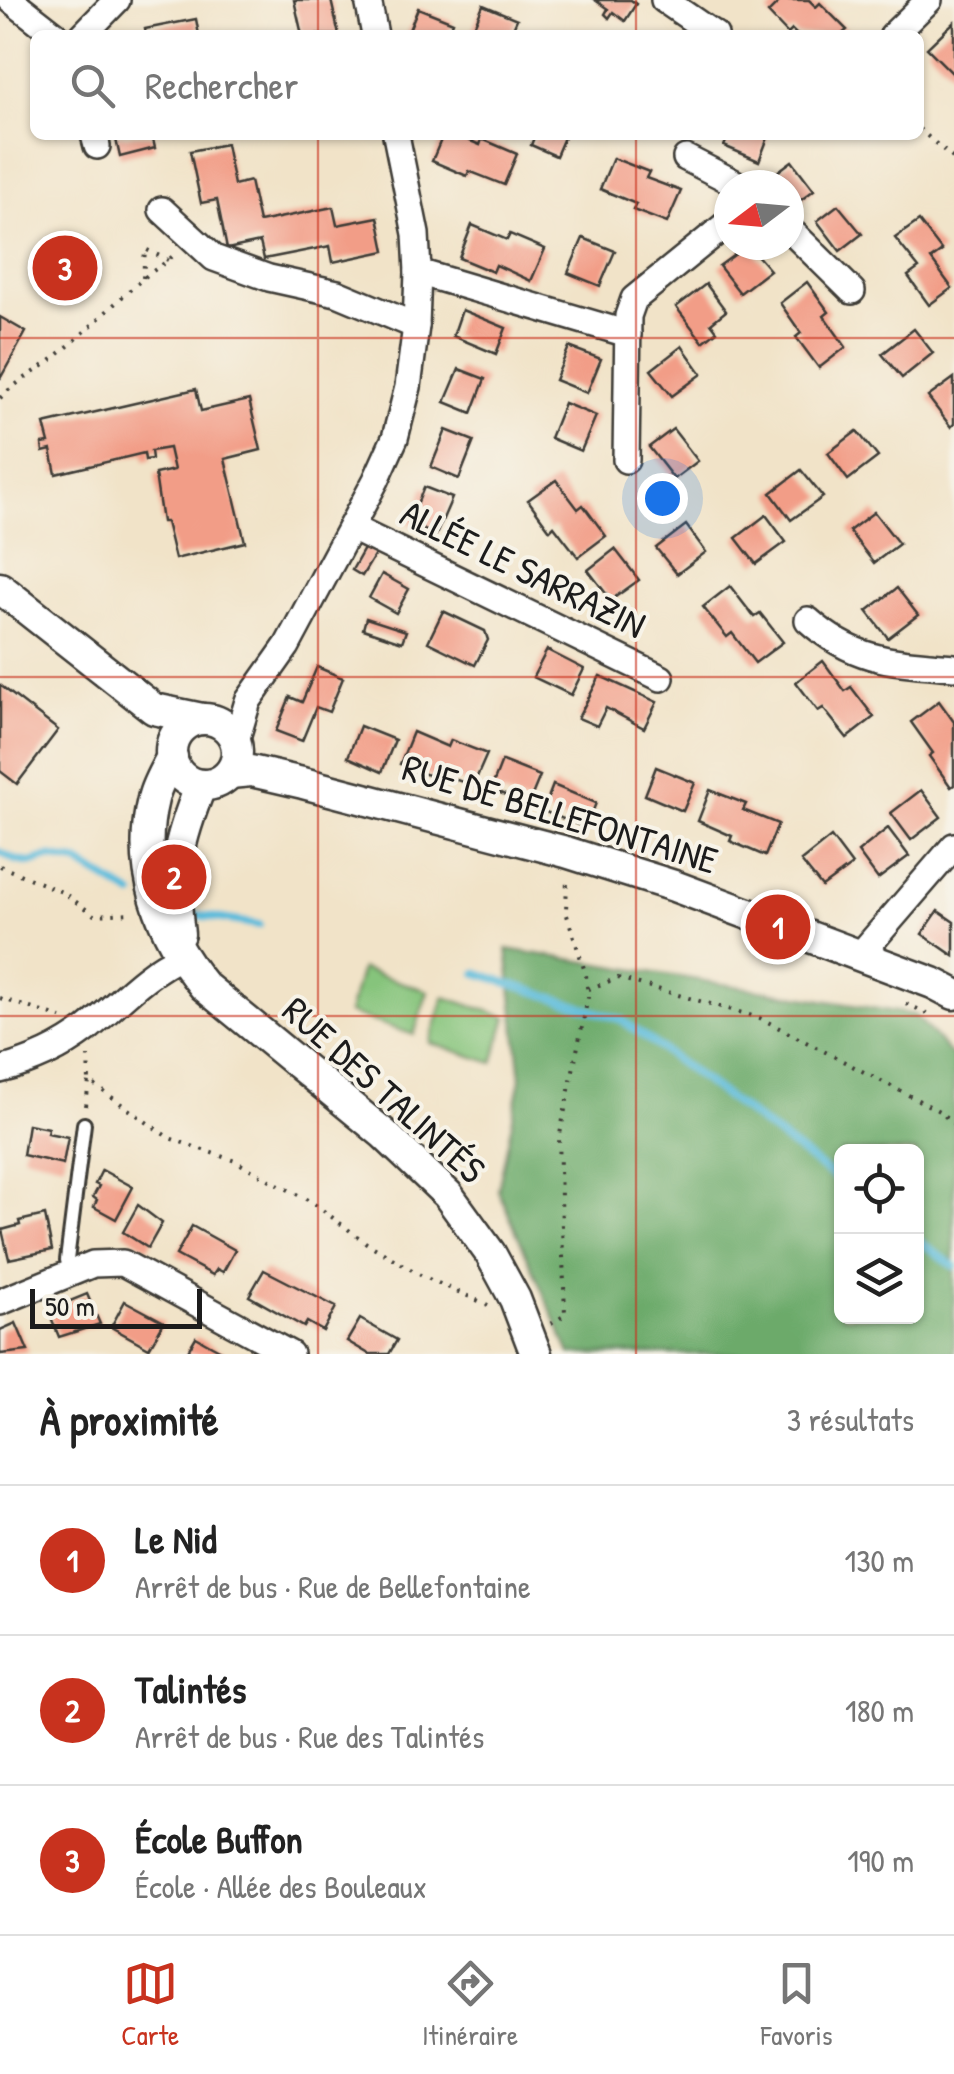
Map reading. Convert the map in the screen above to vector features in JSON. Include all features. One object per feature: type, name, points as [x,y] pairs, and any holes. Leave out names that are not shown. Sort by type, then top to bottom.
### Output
[{"type":"street","points":[[11,0],[50,30]]},
{"type":"street","points":[[88,30],[117,0]]},
{"type":"street","points":[[368,0],[374,30]]},
{"type":"street","points":[[664,0],[707,30]]},
{"type":"street","points":[[898,30],[929,0]]},
{"type":"street","points":[[154,709],[181,776],[201,785],[212,784],[238,758],[248,701],[287,646],[352,528],[394,438],[408,386],[418,272],[416,234],[397,140]]},
{"type":"street","points":[[686,158],[714,172]]},
{"type":"street","points":[[162,210],[214,258],[269,278],[338,293],[416,326]]},
{"type":"street","points":[[626,460],[628,316],[634,298],[714,234]]},
{"type":"street","points":[[804,244],[852,291]]},
{"type":"street","points":[[418,272],[628,334]]},
{"type":"street","name":"ALLÉE LE SARRAZIN","points":[[352,528],[661,678]]},
{"type":"street","points":[[0,588],[154,709],[226,726],[238,758]]},
{"type":"street","points":[[808,620],[851,651],[880,661],[954,667]]},
{"type":"street","points":[[172,750],[183,727],[248,701]]},
{"type":"street","name":"RUE DES TALINTÉS","points":[[172,750],[153,796],[146,852],[156,907],[182,956],[204,986],[384,1134],[448,1195],[490,1253],[534,1346]]},
{"type":"street","name":"RUE DE BELLEFONTAINE","points":[[238,758],[674,886],[860,956],[947,1006]]},
{"type":"street","points":[[0,1070],[36,1058],[78,1036],[152,972],[182,956],[174,877],[182,832],[201,785]]},
{"type":"street","points":[[860,956],[954,846]]},
{"type":"street","points":[[0,1302],[71,1272],[104,1262],[124,1263],[290,1354]]},
{"type":"lane","points":[[71,1272],[68,1260],[84,1124]]},
{"type":"path","points":[[924,133],[954,159]]},
{"type":"path","points":[[143,278],[145,249],[168,261]]},
{"type":"path","points":[[0,398],[93,328],[143,278],[164,267]]},
{"type":"path","points":[[0,866],[64,893],[94,916],[143,910]]},
{"type":"path","points":[[534,1346],[566,1314],[560,1139],[588,997],[586,975],[566,912],[567,874]]},
{"type":"path","points":[[588,988],[618,978],[760,1018],[939,1111],[954,1124]]},
{"type":"path","points":[[0,998],[70,1022],[88,1051],[84,1124]]},
{"type":"path","points":[[896,1000],[947,1006]]},
{"type":"path","points":[[89,1081],[169,1138],[235,1160],[313,1204],[365,1242],[422,1276],[500,1310]]},
{"type":"green space","points":[[507,949],[915,1015],[954,1058],[954,1354],[570,1354],[498,1190],[521,1078]]},
{"type":"green space","points":[[361,969],[428,991],[414,1035],[348,1013]]},
{"type":"green space","points":[[444,997],[507,1017],[493,1063],[430,1043]]},
{"type":"building","points":[[294,0],[331,0],[338,30],[301,30]]},
{"type":"building","points":[[595,0],[631,0],[636,4],[625,21],[613,12],[609,18],[605,14],[608,9]]},
{"type":"building","points":[[781,0],[809,0],[816,7],[820,3],[847,30],[784,30],[768,13]]},
{"type":"building","points":[[483,5],[517,19],[512,30],[472,30]]},
{"type":"building","points":[[418,8],[453,22],[450,30],[409,30]]},
{"type":"building","points":[[196,19],[198,30],[145,30]]},
{"type":"building","points":[[954,22],[954,71],[952,73],[927,48]]},
{"type":"building","points":[[116,140],[153,140],[155,148],[120,157]]},
{"type":"building","points":[[441,140],[468,140],[480,145],[484,140],[517,154],[504,185],[469,171],[467,176],[432,161]]},
{"type":"building","points":[[533,140],[563,140],[556,156],[531,145]]},
{"type":"building","points":[[727,140],[767,140],[759,161],[724,146]]},
{"type":"building","points":[[226,144],[234,185],[250,181],[259,222],[333,207],[337,225],[378,217],[385,251],[333,262],[330,246],[264,259],[260,242],[227,249],[217,200],[201,203],[190,151]]},
{"type":"building","points":[[613,158],[649,172],[646,178],[681,191],[667,223],[633,210],[636,204],[600,189]]},
{"type":"building","points":[[792,161],[799,170],[780,170]]},
{"type":"building","points":[[804,177],[814,190],[804,198]]},
{"type":"building","points":[[838,205],[862,234],[840,251],[817,221]]},
{"type":"building","points":[[919,221],[942,251],[931,259],[952,288],[929,305],[908,276],[919,268],[895,238]]},
{"type":"building","points":[[472,225],[507,240],[510,234],[545,249],[531,281],[496,265],[493,272],[459,258]]},
{"type":"building","points":[[583,238],[615,251],[600,286],[568,273]]},
{"type":"building","points":[[727,260],[761,260],[770,270],[740,293],[719,266]]},
{"type":"building","points":[[807,282],[829,312],[824,316],[846,347],[819,368],[796,337],[801,333],[780,303]]},
{"type":"building","points":[[706,284],[726,311],[711,323],[717,331],[703,342],[676,307]]},
{"type":"building","points":[[462,310],[506,328],[496,354],[453,336]]},
{"type":"building","points":[[0,317],[26,332],[0,379]]},
{"type":"building","points":[[914,329],[933,353],[902,378],[882,354]]},
{"type":"building","points":[[682,346],[702,374],[672,396],[651,370]]},
{"type":"building","points":[[569,347],[601,359],[587,393],[555,380]]},
{"type":"building","points":[[459,369],[485,379],[472,413],[445,402]]},
{"type":"building","points":[[954,378],[954,424],[951,427],[928,397]]},
{"type":"building","points":[[196,389],[201,411],[249,400],[261,450],[225,459],[245,542],[175,559],[166,522],[162,522],[155,474],[174,470],[169,448],[151,451],[152,459],[145,460],[144,453],[56,474],[51,450],[43,452],[42,444],[49,443],[44,424]]},
{"type":"building","points":[[564,403],[596,416],[581,451],[550,438]]},
{"type":"building","points":[[673,429],[698,461],[674,479],[649,447]]},
{"type":"building","points":[[446,430],[474,441],[459,479],[431,467]]},
{"type":"building","points":[[857,431],[878,457],[848,480],[828,453]]},
{"type":"building","points":[[801,470],[823,497],[791,520],[771,493]]},
{"type":"building","points":[[556,480],[578,509],[583,505],[606,536],[578,557],[554,526],[550,530],[528,500]]},
{"type":"building","points":[[424,487],[452,498],[436,535],[409,524]]},
{"type":"building","points":[[874,512],[899,544],[874,563],[849,531]]},
{"type":"building","points":[[766,515],[786,542],[756,564],[736,538]]},
{"type":"building","points":[[686,525],[706,552],[677,574],[656,548]]},
{"type":"building","points":[[365,547],[376,553],[362,576],[352,570]]},
{"type":"building","points":[[615,549],[639,580],[611,600],[588,570]]},
{"type":"building","points":[[382,574],[409,589],[396,613],[369,598]]},
{"type":"building","points":[[730,586],[754,617],[760,613],[783,642],[755,663],[732,633],[727,637],[703,607]]},
{"type":"building","points":[[897,588],[918,615],[888,638],[867,611]]},
{"type":"building","points":[[443,611],[485,631],[488,640],[475,665],[428,642]]},
{"type":"building","points":[[366,618],[406,631],[402,642],[363,629]]},
{"type":"building","points":[[547,650],[584,669],[571,695],[533,677]]},
{"type":"building","points":[[823,661],[845,691],[851,687],[874,717],[847,738],[823,708],[818,711],[796,682]]},
{"type":"building","points":[[317,667],[343,678],[329,712],[316,707],[302,741],[276,731],[290,697],[302,702]]},
{"type":"building","points":[[600,676],[657,702],[644,728],[606,708],[597,726],[578,718]]},
{"type":"building","points":[[0,685],[58,730],[17,784],[0,771]]},
{"type":"building","points":[[939,701],[954,722],[951,787],[911,722]]},
{"type":"building","points":[[360,726],[395,740],[382,772],[348,757]]},
{"type":"building","points":[[413,732],[448,747],[451,740],[487,754],[473,786],[438,773],[435,778],[400,764]]},
{"type":"building","points":[[502,761],[540,776],[528,805],[491,789]]},
{"type":"building","points":[[656,767],[695,783],[683,811],[645,795]]},
{"type":"building","points":[[553,785],[596,803],[586,828],[543,811]]},
{"type":"building","points":[[710,790],[746,804],[743,810],[778,824],[765,856],[698,821]]},
{"type":"building","points":[[921,790],[941,817],[911,840],[891,813]]},
{"type":"building","points":[[888,828],[909,856],[878,879],[858,852]]},
{"type":"building","points":[[831,837],[852,865],[822,887],[801,861]]},
{"type":"building","points":[[938,911],[954,922],[954,956],[922,934]]},
{"type":"building","points":[[28,1124],[68,1137],[63,1164],[23,1155]]},
{"type":"building","points":[[102,1170],[133,1187],[116,1219],[94,1207],[97,1200],[93,1197],[99,1186],[95,1184]]},
{"type":"building","points":[[138,1205],[162,1223],[148,1248],[123,1232]]},
{"type":"building","points":[[45,1215],[52,1250],[9,1259],[2,1230]]},
{"type":"building","points":[[192,1226],[235,1250],[223,1272],[217,1269],[213,1275],[176,1255]]},
{"type":"building","points":[[264,1270],[336,1307],[323,1331],[307,1322],[304,1327],[249,1296]]},
{"type":"building","points":[[87,1294],[100,1324],[59,1337],[48,1310]]},
{"type":"building","points":[[125,1301],[164,1322],[149,1348],[111,1327]]},
{"type":"building","points":[[360,1319],[397,1340],[389,1354],[369,1354],[347,1341]]},
{"type":"building","points":[[16,1323],[28,1351],[0,1354],[0,1330]]},
{"type":"building","points":[[196,1337],[212,1346],[227,1354],[186,1354]]},
{"type":"waterway","points":[[0,852],[30,863],[49,857],[76,862],[133,895]]},
{"type":"waterway","points":[[185,913],[259,925]]},
{"type":"waterway","points":[[477,973],[622,1020],[834,1177]]},
{"type":"waterway","points":[[924,1245],[954,1266]]},
{"type":"place","name":"École Buffon","points":[[65,268]]},
{"type":"place","name":"Talintés","points":[[174,877]]},
{"type":"place","name":"Le Nid","points":[[778,927]]}]
